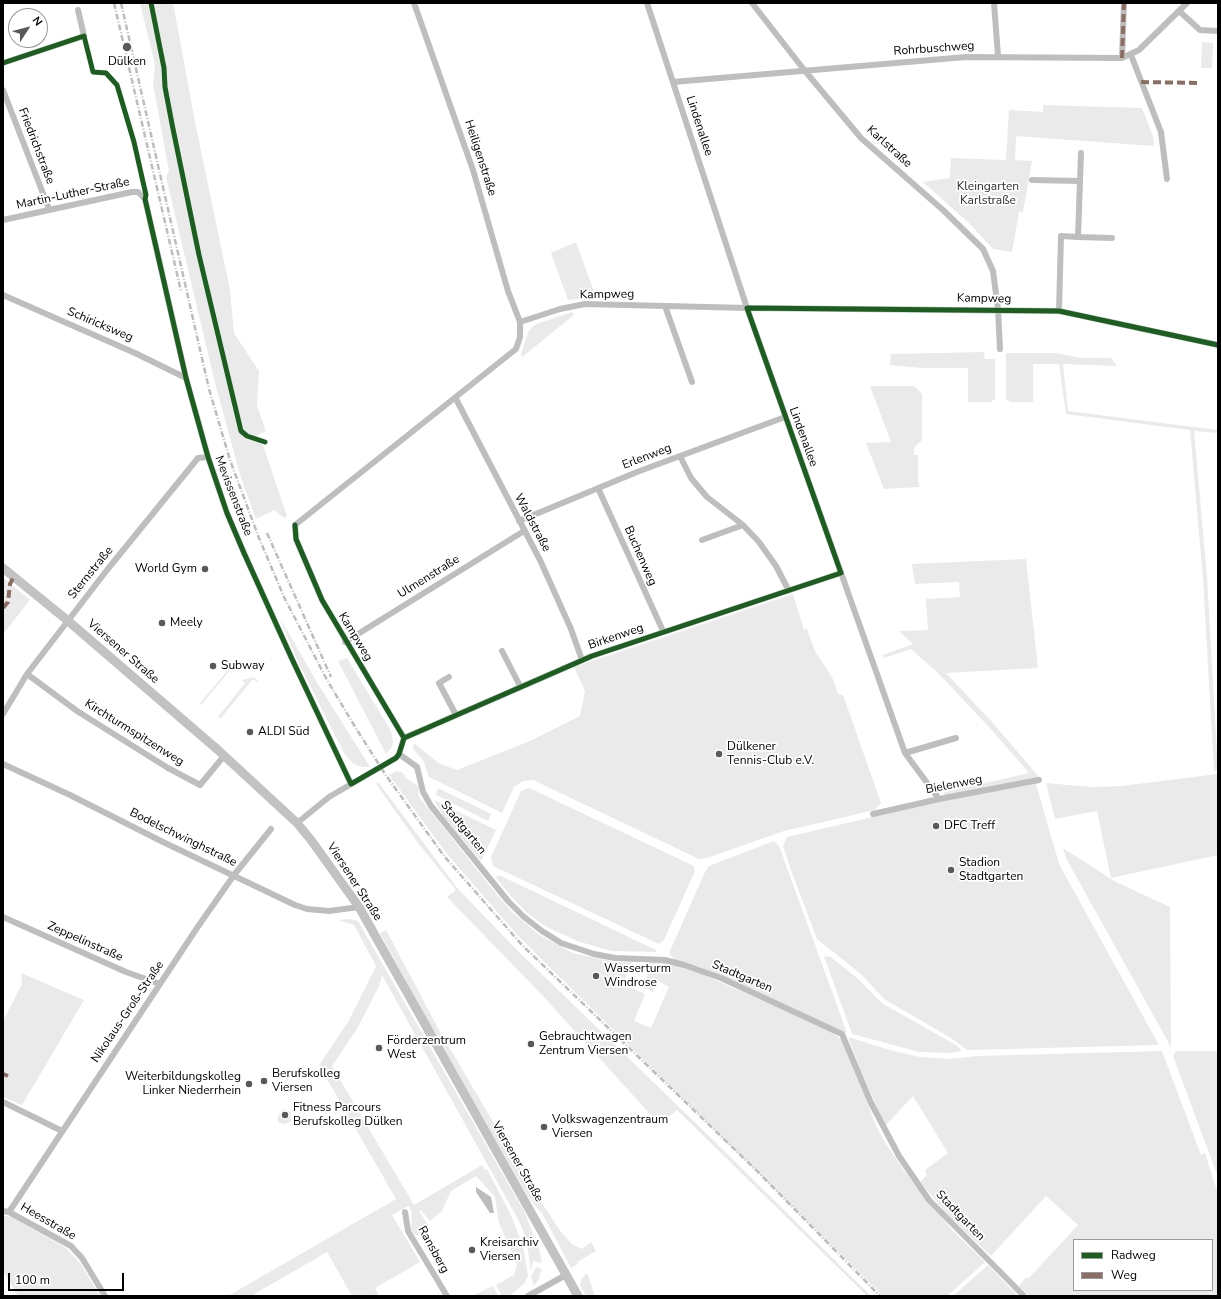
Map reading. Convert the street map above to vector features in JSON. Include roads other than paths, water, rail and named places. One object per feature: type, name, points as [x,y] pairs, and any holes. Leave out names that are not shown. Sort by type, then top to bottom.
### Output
[{"type":"main road","name":"Viersener Straße","points":[[3,568],[67,620],[224,756],[297,823],[333,868],[359,907],[578,1296]]},
{"type":"street","name":"Heiligenstraße","points":[[414,3],[473,170],[508,291],[520,322]]},
{"type":"street","name":"Lindenallee","points":[[647,3],[747,308],[842,572],[905,754],[939,799]]},
{"type":"street","name":"Karlstraße","points":[[752,3],[805,71],[861,138],[943,210],[983,249],[993,271],[998,309],[1000,349]]},
{"type":"street","points":[[994,3],[998,56]]},
{"type":"street","points":[[1122,58],[1124,3]]},
{"type":"street","name":"Rohrbuschweg","points":[[673,82],[966,57],[998,56],[1122,58],[1139,50],[1187,3]]},
{"type":"street","points":[[3,63],[84,36],[78,10]]},
{"type":"street","points":[[1179,11],[1200,30],[1218,31]]},
{"type":"street","points":[[1130,55],[1161,132],[1167,179]]},
{"type":"street","name":"Friedrichstraße","points":[[3,90],[48,209]]},
{"type":"street","points":[[1078,237],[1080,153]]},
{"type":"street","points":[[1032,180],[1080,181]]},
{"type":"street","name":"Martin-Luther-Straße","points":[[3,220],[48,209],[132,192],[138,192],[145,199]]},
{"type":"street","name":"Mevissenstraße","points":[[145,199],[186,378],[208,457],[227,512],[292,659],[351,784]]},
{"type":"street","points":[[1059,311],[1061,236],[1112,238]]},
{"type":"street","name":"Schiricksweg","points":[[3,295],[135,352],[186,378]]},
{"type":"street","name":"Kampweg","points":[[404,738],[345,642],[322,600],[296,539],[295,525],[456,399],[516,349],[520,337],[520,322],[560,309],[585,304],[747,308],[998,309],[1059,311],[1218,345]]},
{"type":"street","points":[[665,306],[692,382]]},
{"type":"street","name":"Waldstraße","points":[[456,399],[519,521],[568,622],[582,660]]},
{"type":"street","name":"Erlenweg","points":[[519,521],[598,488],[785,416]]},
{"type":"street","points":[[680,456],[691,478],[706,497],[743,525],[759,542],[776,566],[788,589]]},
{"type":"street","name":"Sternstraße","points":[[3,714],[27,674],[67,620],[198,458],[208,457]]},
{"type":"street","name":"Buchenweg","points":[[598,488],[663,631]]},
{"type":"street","points":[[702,540],[743,525]]},
{"type":"street","name":"Ulmenstraße","points":[[345,642],[524,531]]},
{"type":"street","name":"Birkenweg","points":[[404,738],[582,660],[663,631],[842,572]]},
{"type":"street","points":[[502,651],[520,686]]},
{"type":"street","name":"Kirchturmspitzenweg","points":[[27,674],[77,711],[168,768],[200,785],[224,756]]},
{"type":"street","points":[[449,677],[439,683],[456,715]]},
{"type":"street","points":[[297,823],[329,797],[381,768],[399,754],[404,738]]},
{"type":"street","points":[[905,754],[956,738]]},
{"type":"street","name":"Stadtgarten","points":[[399,754],[417,767],[423,792],[431,806],[508,901],[524,917],[542,931],[561,942],[594,954],[615,958],[665,960],[684,965],[721,978],[842,1034],[871,1103],[899,1156],[929,1200],[1024,1296]]},
{"type":"street","name":"Bodelschwinghstraße","points":[[3,764],[70,795],[163,842],[295,905],[307,909],[329,911],[359,907]]},
{"type":"street","name":"Bielenweg","points":[[873,814],[939,799],[1039,780]]},
{"type":"street","name":"Nikolaus-Groß-Straße","points":[[6,1211],[62,1131],[234,875],[271,829]]},
{"type":"street","name":"Zeppelinstraße","points":[[3,916],[126,972],[160,984]]},
{"type":"street","points":[[3,1102],[62,1131]]},
{"type":"street","name":"Heesstraße","points":[[6,1211],[71,1246],[82,1258],[105,1296]]},
{"type":"street","name":"Ransberg","points":[[405,1212],[408,1231],[447,1296]]},
{"type":"street","points":[[528,1296],[566,1275]]},
{"type":"railway","points":[[114,3],[181,291]]},
{"type":"railway","points":[[121,3],[209,389],[230,460],[259,538],[284,597],[327,680],[385,774],[444,856],[522,945],[755,1169],[880,1296]]},
{"type":"railway","points":[[267,533],[331,677]]},
{"type":"place","name":"Dülken","points":[[127,47]]},
{"type":"place","name":"World Gym","points":[[205,569]]},
{"type":"place","name":"Meely","points":[[162,623]]},
{"type":"place","name":"Subway","points":[[213,666]]},
{"type":"place","name":"ALDI Süd","points":[[250,732]]},
{"type":"place","name":"Dülkener Tennis-Club e.V.","points":[[719,754]]},
{"type":"place","name":"DFC Treff","points":[[936,826]]},
{"type":"place","name":"Stadion Stadtgarten","points":[[951,870]]},
{"type":"place","name":"Wasserturm Windrose","points":[[596,976]]},
{"type":"place","name":"Gebrauchtwagen Zentrum Viersen","points":[[531,1044]]},
{"type":"place","name":"Förderzentrum West","points":[[379,1048]]},
{"type":"place","name":"Berufskolleg Viersen","points":[[264,1081]]},
{"type":"place","name":"Weiterbildungskolleg Linker Niederrhein","points":[[249,1084]]},
{"type":"place","name":"Fitness Parcours Berufskolleg Dülken","points":[[285,1115]]},
{"type":"place","name":"Volkswagenzentraum Viersen","points":[[544,1127]]},
{"type":"place","name":"Kreisarchiv Viersen","points":[[472,1250]]},
{"type":"park label","name":"Kleingarten Karlstraße","points":[[988,194]]}]
